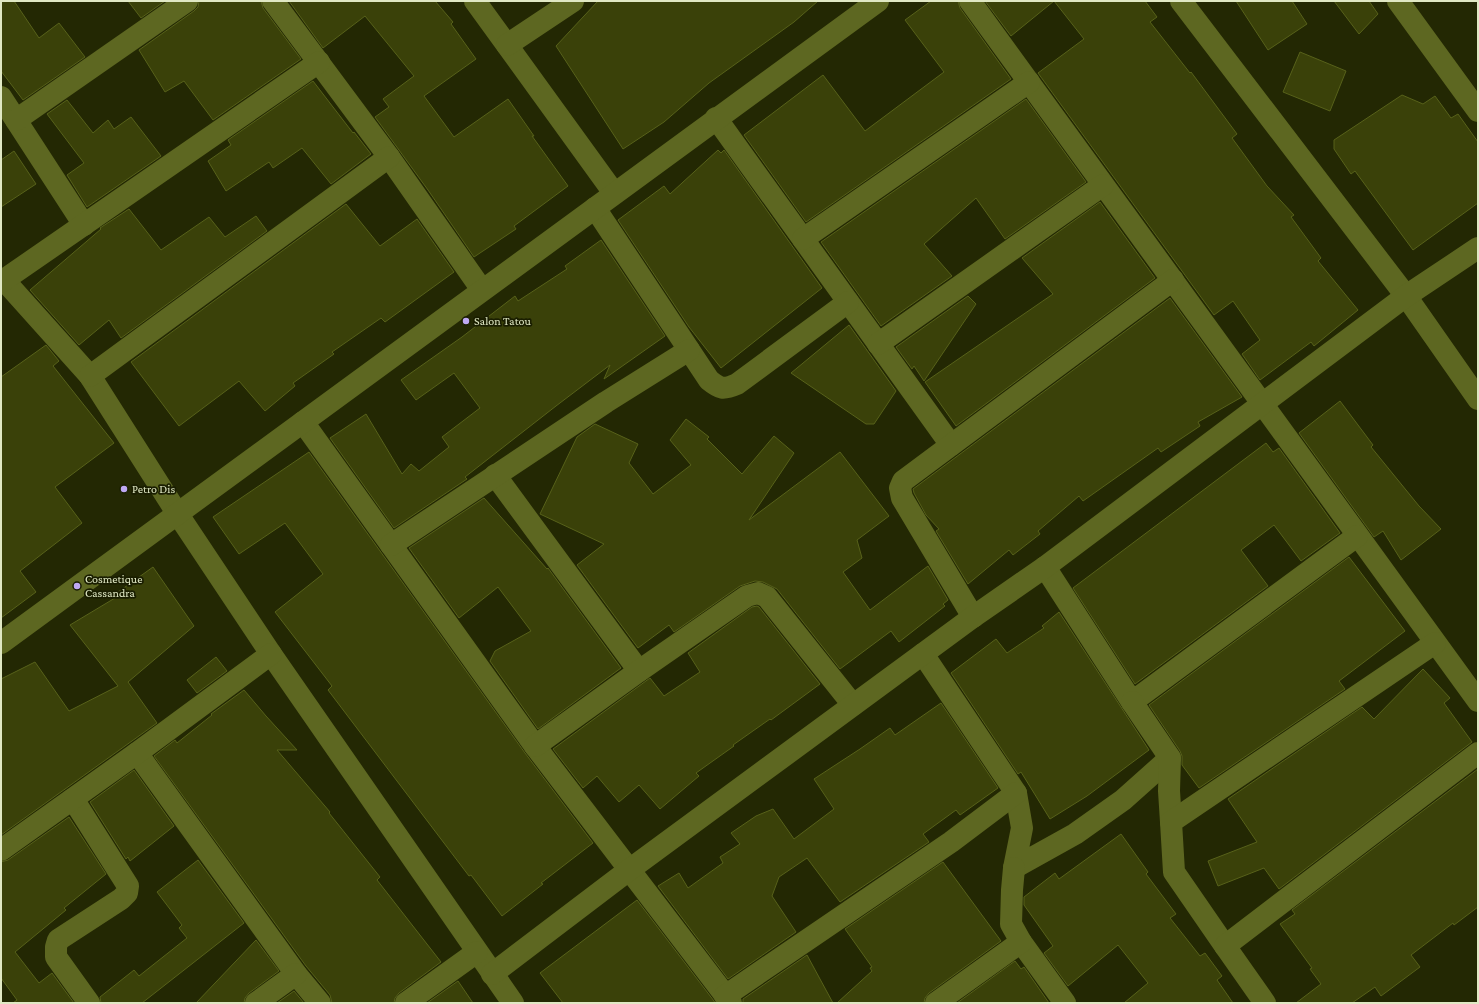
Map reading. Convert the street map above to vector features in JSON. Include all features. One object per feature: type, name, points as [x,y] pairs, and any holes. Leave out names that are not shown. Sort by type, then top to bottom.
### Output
[{"type":"street","points":[[16,120],[187,1]]},
{"type":"street","points":[[273,1],[389,157],[482,290]]},
{"type":"street","points":[[475,1],[614,194]]},
{"type":"street","points":[[507,45],[573,1]]},
{"type":"street","points":[[1,643],[716,118],[878,1]]},
{"type":"street","points":[[970,1],[1478,702]]},
{"type":"street","points":[[1181,1],[1406,296],[1478,399]]},
{"type":"street","points":[[1398,1],[1478,112]]},
{"type":"street","points":[[319,62],[2,280],[90,376],[177,513],[271,654],[513,1003]]},
{"type":"street","points":[[803,239],[1029,82]]},
{"type":"street","points":[[1,97],[84,225]]},
{"type":"street","points":[[716,118],[951,444]]},
{"type":"street","points":[[90,376],[389,157]]},
{"type":"street","points":[[878,344],[1103,185]]},
{"type":"street","points":[[595,208],[709,380],[718,387],[726,389],[737,384],[848,302]]},
{"type":"street","points":[[492,974],[629,870],[853,705],[1045,568],[1406,296],[1478,248]]},
{"type":"street","points":[[973,618],[902,498],[900,488],[903,481],[1173,280]]},
{"type":"street","points":[[391,545],[606,402],[689,350]]},
{"type":"street","points":[[302,422],[535,746],[728,999],[951,842],[1016,793]]},
{"type":"street","points":[[495,476],[639,671]]},
{"type":"street","points":[[1132,702],[1357,536]]},
{"type":"street","points":[[1045,568],[1170,758],[1169,791],[1174,872],[1265,1003]]},
{"type":"street","points":[[535,746],[747,596],[758,593],[767,597],[853,705]]},
{"type":"street","points":[[1171,822],[1435,642]]},
{"type":"street","points":[[1,850],[137,753],[271,654]]},
{"type":"street","points":[[923,654],[1016,793],[1022,828],[1014,868],[1011,924],[1021,942],[1065,1003]]},
{"type":"street","points":[[137,753],[296,974],[320,1003]]},
{"type":"street","points":[[1225,946],[1478,753]]},
{"type":"street","points":[[1014,868],[1075,834],[1124,800],[1170,758]]},
{"type":"street","points":[[72,799],[128,886],[127,893],[121,899],[58,940],[56,957],[89,1003]]},
{"type":"street","points":[[936,1003],[1021,942]]},
{"type":"street","points":[[406,1003],[477,952]]},
{"type":"street","points":[[256,1003],[296,974]]},
{"type":"building","points":[[1,1],[14,1],[39,38],[59,23],[85,57],[23,100],[1,71]]},
{"type":"building","points":[[128,1],[165,1],[141,18]]},
{"type":"building","points":[[199,1],[261,1],[263,8],[301,59],[213,120],[184,81],[165,92],[139,50],[194,11],[198,7]]},
{"type":"building","points":[[289,1],[435,1],[453,22],[451,24],[476,59],[424,96],[454,137],[508,99],[534,136],[532,136],[568,186],[514,226],[516,229],[474,257],[375,117],[389,107],[383,99],[414,76],[365,16],[323,48]]},
{"type":"building","points":[[598,1],[818,1],[794,22],[709,83],[664,122],[623,149],[556,46]]},
{"type":"building","points":[[931,1],[958,1],[960,8],[1011,79],[806,222],[744,135],[823,75],[865,131],[944,72],[905,20]]},
{"type":"building","points":[[985,1],[1054,1],[1011,36]]},
{"type":"building","points":[[1054,1],[1145,1],[1157,17],[1150,22],[1190,73],[1191,72],[1237,134],[1232,138],[1267,186],[1294,215],[1291,217],[1321,258],[1318,261],[1358,310],[1314,346],[1311,342],[1260,380],[1242,354],[1260,340],[1233,301],[1214,315],[1038,73],[1084,39]]},
{"type":"building","points":[[1236,1],[1292,1],[1307,24],[1268,50]]},
{"type":"building","points":[[1334,1],[1369,1],[1378,14],[1359,34]]},
{"type":"building","points":[[1300,52],[1346,71],[1330,111],[1283,92]]},
{"type":"building","points":[[313,81],[371,154],[331,184],[302,148],[273,168],[269,162],[226,191],[208,161],[231,145],[228,140]]},
{"type":"building","points":[[1402,95],[1423,104],[1435,96],[1451,118],[1458,114],[1478,142],[1478,203],[1413,250],[1355,171],[1351,174],[1334,149],[1334,140]]},
{"type":"building","points":[[1026,99],[1086,182],[1005,239],[976,198],[924,244],[952,276],[881,326],[821,242]]},
{"type":"building","points":[[67,100],[93,133],[108,120],[114,129],[131,117],[161,156],[87,207],[67,175],[84,163],[47,114]]},
{"type":"building","points":[[718,150],[721,153],[724,150],[822,288],[721,368],[689,327],[618,220],[664,186],[670,194]]},
{"type":"building","points":[[14,151],[36,184],[1,207],[1,160]]},
{"type":"building","points":[[1100,202],[1155,278],[956,426],[925,382],[1053,294],[1022,258]]},
{"type":"building","points":[[346,204],[380,246],[417,219],[454,272],[385,322],[381,318],[332,352],[334,354],[293,383],[295,386],[265,411],[239,381],[179,426],[131,362]]},
{"type":"building","points":[[129,209],[161,250],[209,217],[225,237],[256,216],[267,231],[121,338],[109,320],[79,345],[30,290],[101,229],[100,228]]},
{"type":"building","points":[[601,240],[665,336],[604,379],[610,365],[465,477],[467,479],[394,528],[330,438],[366,414],[402,474],[411,464],[419,471],[449,447],[442,437],[480,408],[454,373],[416,400],[401,380],[462,337],[515,296],[518,301],[567,269],[565,266]]},
{"type":"building","points":[[968,296],[976,304],[924,381],[914,366],[912,369],[896,347]]},
{"type":"building","points":[[1170,298],[1242,397],[1198,422],[1200,426],[1161,452],[1158,448],[1083,501],[1079,496],[1038,531],[1040,534],[1013,555],[1009,550],[968,584],[936,531],[939,529],[926,515],[913,489]]},
{"type":"building","points":[[849,325],[896,391],[874,424],[866,424],[791,373]]},
{"type":"building","points":[[46,345],[59,361],[53,366],[114,443],[55,487],[82,523],[20,571],[36,592],[1,618],[1,377]]},
{"type":"building","points":[[1340,401],[1373,445],[1371,447],[1419,506],[1441,529],[1401,560],[1383,531],[1374,537],[1299,433]]},
{"type":"building","points":[[686,419],[709,437],[707,439],[742,474],[774,436],[794,453],[749,520],[840,452],[889,516],[857,540],[862,558],[843,572],[870,610],[928,566],[948,600],[943,604],[945,606],[899,642],[891,631],[840,669],[777,589],[763,582],[755,581],[740,586],[674,632],[669,625],[638,648],[577,565],[604,544],[540,514],[577,437],[595,424],[638,444],[629,463],[653,494],[691,465],[670,440]]},
{"type":"building","points":[[1266,443],[1273,452],[1279,448],[1340,533],[1301,561],[1274,525],[1241,550],[1268,586],[1135,684],[1073,588]]},
{"type":"building","points":[[309,452],[525,753],[593,843],[541,883],[543,884],[502,916],[471,875],[469,876],[328,690],[332,686],[275,612],[323,574],[285,523],[239,554],[213,517]]},
{"type":"building","points":[[484,498],[547,569],[548,568],[621,668],[538,729],[490,661],[495,651],[531,631],[498,587],[459,618],[409,548]]},
{"type":"building","points":[[1349,557],[1405,631],[1339,681],[1345,689],[1199,788],[1182,765],[1182,756],[1180,751],[1149,705]]},
{"type":"building","points":[[153,567],[194,626],[128,682],[157,723],[1,835],[1,679],[35,662],[69,711],[118,686],[70,625],[115,598],[114,595]]},
{"type":"building","points":[[757,606],[820,684],[696,773],[699,776],[660,809],[639,785],[619,802],[597,776],[583,788],[553,749],[650,678],[664,696],[700,672],[688,653],[752,607]]},
{"type":"building","points":[[1059,612],[1149,750],[1087,796],[1050,819],[1021,772],[1018,774],[951,673],[996,639],[1007,653],[1044,628],[1042,626]]},
{"type":"building","points":[[216,657],[227,671],[197,693],[187,680]]},
{"type":"building","points":[[1423,669],[1450,698],[1444,703],[1472,742],[1279,889],[1264,868],[1218,886],[1208,861],[1257,842],[1228,799],[1362,707],[1374,719]]},
{"type":"building","points":[[244,690],[297,750],[277,750],[330,812],[329,813],[380,877],[377,880],[441,962],[399,993],[395,998],[394,1003],[332,1003],[330,995],[306,966],[154,756],[175,740],[177,743],[212,715],[211,714]]},
{"type":"building","points":[[941,703],[998,788],[960,815],[956,810],[923,834],[929,842],[840,902],[807,858],[779,877],[772,896],[796,932],[728,979],[658,886],[679,873],[688,888],[723,863],[720,857],[740,844],[731,833],[756,816],[773,809],[794,839],[834,809],[814,779],[890,728],[895,735]]},
{"type":"building","points":[[1478,769],[1478,907],[1454,925],[1453,923],[1411,955],[1420,967],[1381,996],[1375,987],[1352,1003],[1296,1003],[1321,984],[1310,969],[1312,968],[1280,924],[1295,914],[1292,910]]},
{"type":"building","points":[[134,770],[174,826],[130,861],[128,857],[126,859],[90,802]]},
{"type":"building","points":[[69,817],[106,874],[64,908],[66,910],[15,952],[39,983],[52,973],[74,1003],[13,1003],[17,1000],[1,978],[1,862],[8,860]]},
{"type":"building","points":[[1121,834],[1148,872],[1146,874],[1176,914],[1170,918],[1200,956],[1205,953],[1222,976],[1217,980],[1233,1003],[1124,1003],[1148,983],[1118,945],[1068,986],[1044,953],[1053,946],[1024,905],[1024,897],[1055,873],[1059,879]]},
{"type":"building","points":[[198,860],[244,923],[142,1003],[101,1003],[100,997],[134,970],[139,976],[187,938],[179,928],[182,925],[157,892]]},
{"type":"building","points":[[943,862],[1001,941],[929,993],[925,998],[924,1003],[837,1003],[872,971],[870,968],[872,967],[845,929]]},
{"type":"building","points":[[637,900],[715,1003],[563,1003],[540,973]]},
{"type":"building","points":[[256,940],[279,971],[249,993],[245,998],[244,1003],[196,1003]]},
{"type":"building","points":[[807,955],[833,1003],[743,1003],[743,999]]},
{"type":"building","points":[[1015,961],[1021,969],[1024,967],[1049,1003],[957,1003]]},
{"type":"building","points":[[458,981],[473,1003],[427,1003]]},
{"type":"building","points":[[294,991],[304,1003],[277,1003]]},
{"type":"place","name":"Salon Tatou","points":[[466,321]]},
{"type":"place","name":"Petro Dis","points":[[124,489]]},
{"type":"place","name":"Cosmetique Cassandra","points":[[77,586]]}]
